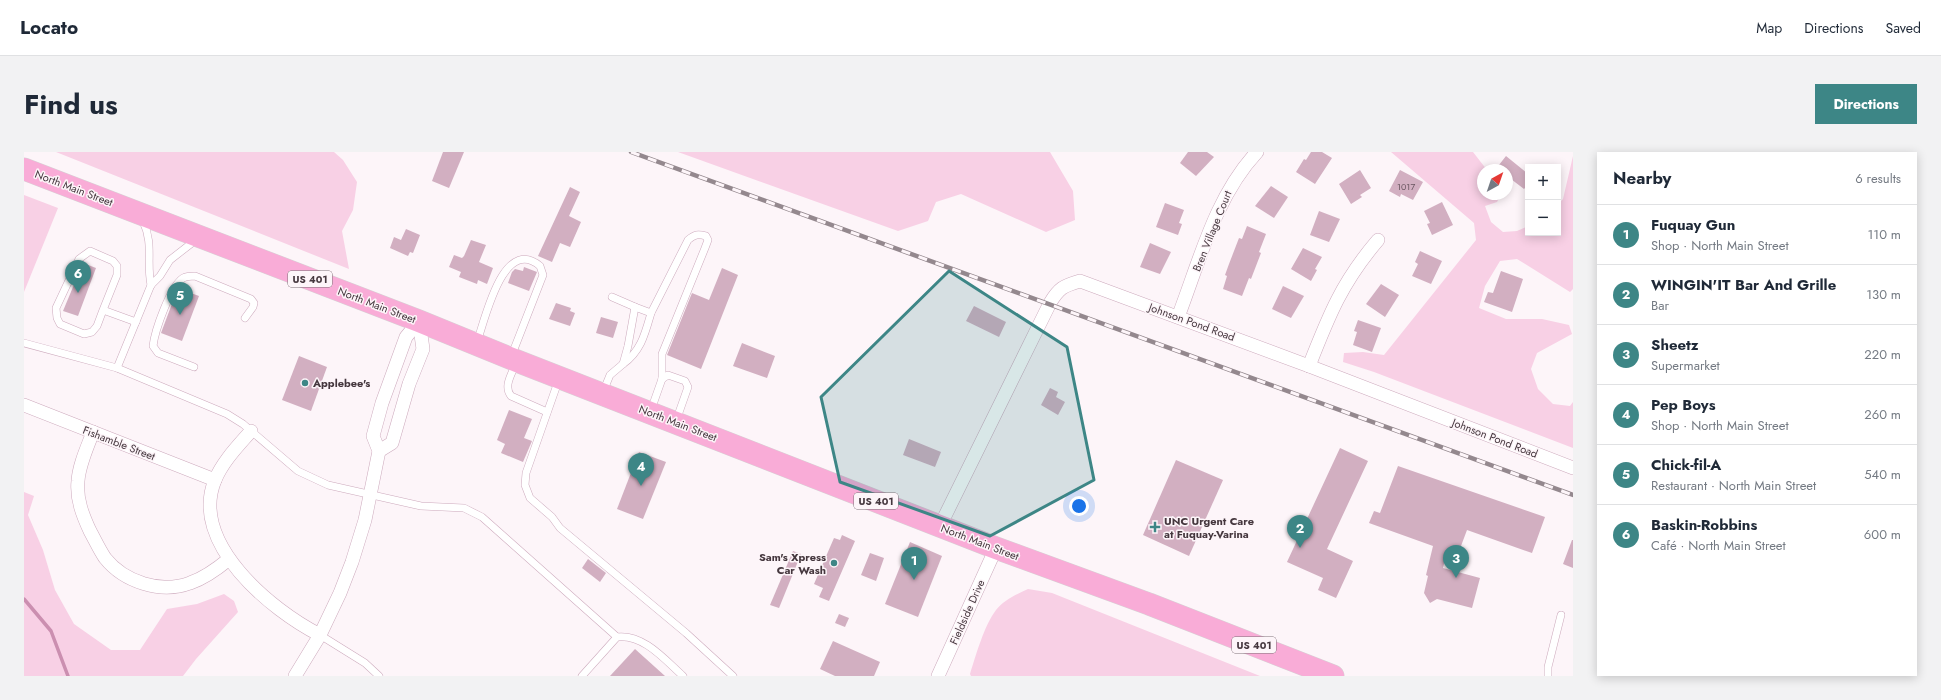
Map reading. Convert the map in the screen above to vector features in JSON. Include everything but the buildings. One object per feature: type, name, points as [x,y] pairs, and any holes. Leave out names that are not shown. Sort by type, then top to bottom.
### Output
[{"type":"highway","name":"North Main Street","points":[[24,169],[419,321],[514,360],[651,412],[996,548],[1149,604],[1333,676]]},
{"type":"street","name":"Bren Village Court","points":[[1178,317],[1222,201],[1233,183],[1257,152]]},
{"type":"street","points":[[1309,366],[1336,300],[1360,261],[1378,240]]},
{"type":"street","name":"Johnson Pond Road","points":[[940,526],[1050,303],[1058,290],[1067,285],[1080,281],[1309,366],[1573,468]]},
{"type":"street","points":[[379,451],[392,443],[409,384],[424,349],[419,321]]},
{"type":"street","points":[[295,676],[320,635],[340,593],[352,562],[370,495],[379,451],[373,436],[382,403],[406,337],[419,321]]},
{"type":"street","name":"Fishamble Street","points":[[24,405],[215,480]]},
{"type":"street","points":[[251,431],[225,462],[215,480],[211,498],[211,515],[220,544],[229,559],[283,613],[320,635]]},
{"type":"street","points":[[93,432],[81,465],[78,482],[79,500],[83,515],[98,548],[106,559],[117,569],[140,583],[153,586],[177,587],[202,578],[229,559]]},
{"type":"street","name":"Fieldside Drive","points":[[938,676],[996,548]]},
{"type":"lane","points":[[140,213],[148,231],[150,245],[148,271],[151,285]]},
{"type":"lane","points":[[602,394],[610,376],[632,357],[643,340],[651,313],[688,240],[694,235],[700,234],[706,236],[708,240],[706,248],[662,354],[662,379],[651,412]]},
{"type":"lane","points":[[117,368],[151,285],[160,276],[170,260],[200,237]]},
{"type":"lane","points":[[90,251],[113,261],[117,266],[117,275],[103,310],[97,326],[92,332],[84,334],[60,324],[56,318],[56,308],[79,259],[90,251]]},
{"type":"lane","points":[[477,344],[503,274],[511,264],[518,260],[525,259],[530,260],[540,266],[543,275],[514,360],[507,387],[511,396],[547,412]]},
{"type":"lane","points":[[194,367],[158,353],[153,346],[154,336],[173,290],[183,278],[195,276],[251,298],[254,302],[253,308],[245,318]]},
{"type":"lane","points":[[612,297],[651,313]]},
{"type":"lane","points":[[623,364],[635,307]]},
{"type":"lane","points":[[103,310],[136,322]]},
{"type":"lane","points":[[24,343],[117,368],[227,414],[251,431],[298,471],[328,485],[421,506],[464,508],[482,516],[617,638]]},
{"type":"lane","points":[[662,379],[668,375],[685,381],[688,387],[676,422]]},
{"type":"lane","points":[[560,378],[526,473],[525,485],[530,498],[552,518],[569,537],[609,568],[733,676]]},
{"type":"lane","points":[[1548,676],[1548,667],[1561,615]]},
{"type":"lane","points":[[320,635],[359,660],[379,676]]},
{"type":"lane","points":[[582,676],[617,638],[624,636],[637,640],[654,650],[683,676]]},
{"type":"highlighted area","points":[[949,271],[1067,347],[1094,480],[990,536],[840,482],[821,397]]},
{"type":"shaded area","points":[[56,152],[334,152],[343,160],[357,182],[353,210],[342,231],[349,269]]},
{"type":"shaded area","points":[[678,152],[1050,152],[1073,191],[1075,220],[1046,232],[961,194],[936,202],[928,221],[898,231]]},
{"type":"shaded area","points":[[1391,152],[1473,152],[1482,164],[1477,164],[1477,200],[1498,200],[1497,202],[1485,206],[1491,222],[1503,232],[1517,231],[1525,227],[1525,236],[1561,236],[1561,201],[1563,199],[1573,156],[1573,289],[1570,292],[1517,259],[1500,261],[1485,286],[1479,308],[1506,319],[1542,319],[1569,325],[1572,334],[1537,353],[1531,369],[1538,389],[1553,404],[1570,406],[1573,402],[1573,448],[1374,372],[1343,362],[1344,353],[1363,352],[1384,355],[1476,240],[1474,223]]},
{"type":"shaded area","points":[[24,195],[58,208],[24,292]]},
{"type":"shaded area","points":[[24,492],[34,496],[28,515],[43,550],[55,590],[74,624],[111,650],[140,650],[167,609],[197,604],[224,594],[234,601],[238,612],[196,659],[183,676],[24,676]]},
{"type":"shaded area","points":[[1028,589],[1052,593],[1260,676],[971,676],[970,674],[984,632],[996,610],[1007,600]]},
{"type":"waterway","points":[[24,599],[51,631],[68,676]]},
{"type":"railway","points":[[631,152],[1573,495]]},
{"type":"place","name":"Baskin-Robbins","points":[[78,293]]},
{"type":"place","name":"Chick-fil-A","points":[[180,315]]},
{"type":"place","name":"Applebee's","points":[[305,383]]},
{"type":"place","name":"Pep Boys","points":[[641,486]]},
{"type":"place","name":"UNC Urgent Care at Fuquay-Varina","points":[[1155,527]]},
{"type":"place","name":"WINGIN'IT Bar And Grille","points":[[1300,548]]},
{"type":"place","name":"Sam's Xpress Car Wash","points":[[834,563]]},
{"type":"place","name":"Sheetz","points":[[1456,578]]},
{"type":"place","name":"Fuquay Gun","points":[[914,580]]}]
